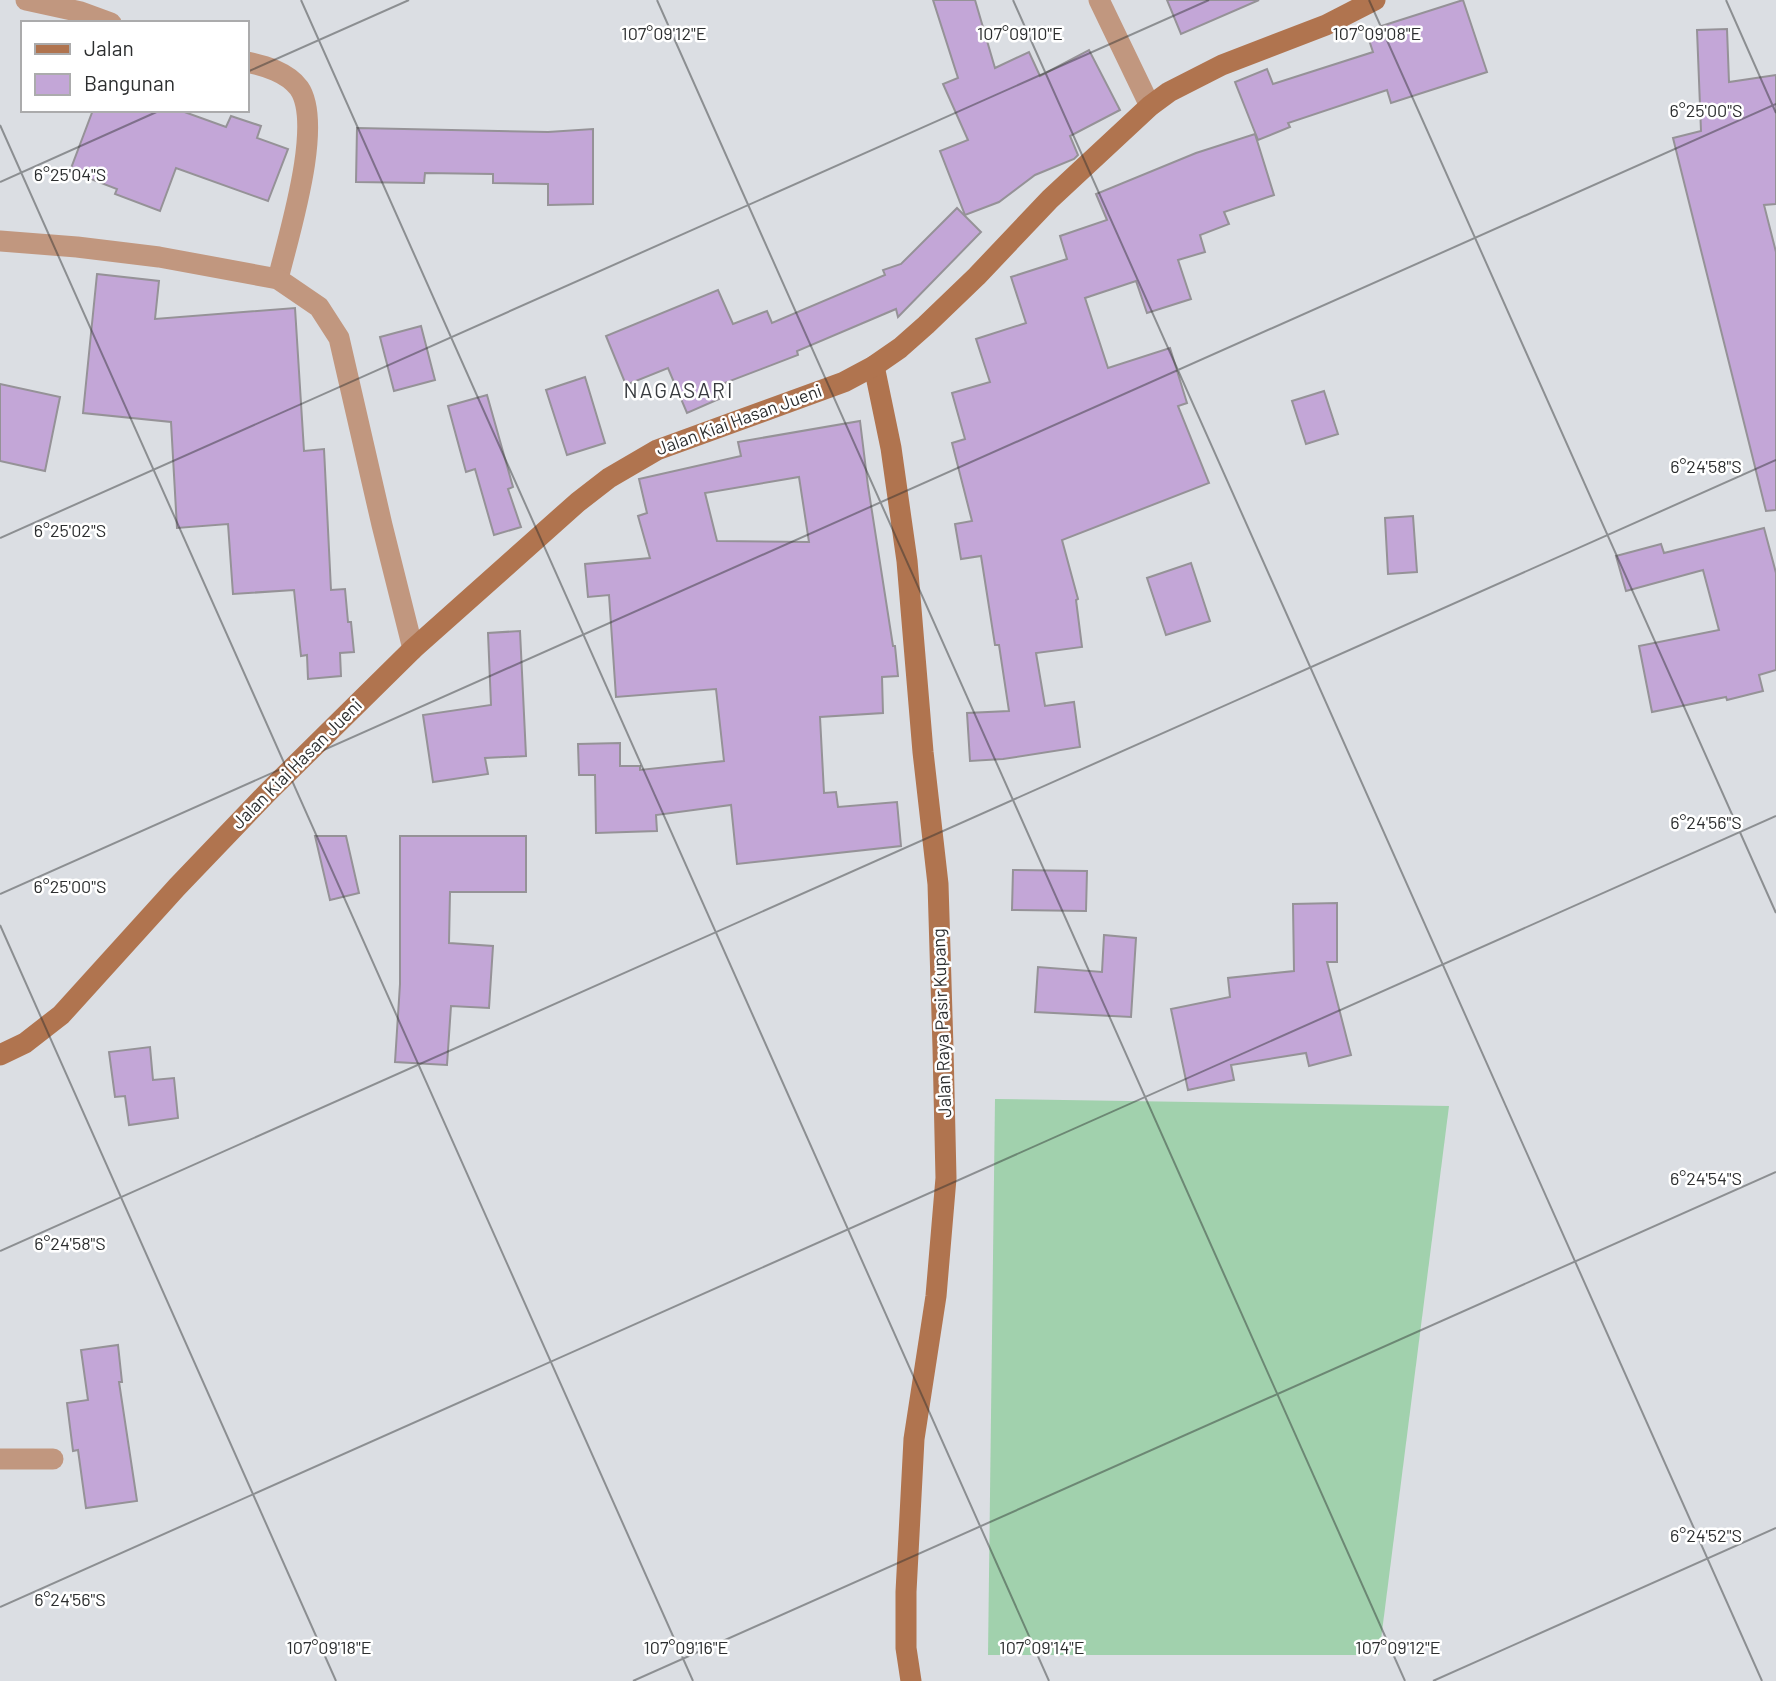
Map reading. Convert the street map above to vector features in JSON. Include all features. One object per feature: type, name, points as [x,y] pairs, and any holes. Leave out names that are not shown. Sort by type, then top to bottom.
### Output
[{"type":"street","points":[[26,0],[81,12],[106,21]]},
{"type":"street","points":[[1099,0],[1150,106]]},
{"type":"street","name":"Jalan Kiai Hasan Jueni","points":[[0,1055],[25,1043],[78,999],[177,887],[250,811],[413,649],[578,502],[631,464],[686,438],[844,382],[874,366],[900,348],[934,317],[1050,199],[1150,106],[1191,79],[1326,25],[1375,0]]},
{"type":"street","points":[[248,62],[269,67],[294,83],[303,95],[308,121],[300,185],[278,279]]},
{"type":"street","points":[[0,241],[159,257],[278,279],[319,307],[330,320],[339,338],[413,649]]},
{"type":"street","name":"Jalan Raya Pasir Kupang","points":[[874,366],[891,448],[907,561],[923,752],[938,884],[943,1048],[946,1178],[936,1296],[914,1439],[906,1592],[906,1648],[911,1681]]},
{"type":"street","points":[[0,1459],[53,1459]]},
{"type":"green space","points":[[995,1099],[1449,1106],[1379,1655],[988,1655]]},
{"type":"building","points":[[933,0],[975,0],[995,68],[1029,52],[1040,76],[1089,50],[1120,110],[1070,136],[1078,155],[1074,159],[1035,175],[999,202],[965,215],[940,151],[968,140],[943,84],[958,78]]},
{"type":"building","points":[[1167,0],[1259,0],[1181,34]]},
{"type":"building","points":[[1463,0],[1487,72],[1391,103],[1387,90],[1288,123],[1290,127],[1258,140],[1235,82],[1267,69],[1273,84],[1373,52],[1366,31]]},
{"type":"building","points":[[1727,29],[1729,82],[1776,75],[1776,204],[1764,205],[1776,252],[1776,510],[1766,511],[1673,138],[1701,131],[1697,30]]},
{"type":"building","points":[[92,112],[185,112],[226,127],[231,116],[261,126],[257,138],[288,149],[268,201],[176,168],[160,211],[115,194],[117,189],[70,171]]},
{"type":"building","points":[[357,128],[548,132],[593,129],[593,204],[548,205],[548,184],[493,183],[493,174],[425,173],[424,183],[356,182]]},
{"type":"building","points":[[1255,134],[1274,195],[1224,212],[1229,224],[1200,235],[1205,252],[1178,260],[1191,299],[1147,313],[1136,281],[1085,298],[1108,368],[1170,348],[1187,403],[1178,406],[1209,483],[1062,540],[1078,599],[1082,647],[1036,653],[1045,706],[1074,702],[1080,747],[1003,759],[970,761],[967,713],[1009,711],[981,556],[961,559],[955,524],[972,521],[952,443],[965,439],[952,393],[990,382],[976,339],[1026,323],[1011,277],[1067,259],[1060,236],[1107,220],[1096,194],[1196,153]]},
{"type":"building","points":[[957,208],[981,232],[898,317],[896,309],[797,351],[798,355],[714,387],[719,399],[687,413],[668,368],[626,385],[606,336],[718,290],[733,324],[767,311],[772,323],[885,275],[883,270],[901,264]]},
{"type":"building","points":[[97,274],[159,281],[155,319],[295,308],[304,451],[324,449],[331,590],[345,589],[348,622],[351,622],[354,652],[340,653],[341,676],[308,679],[307,655],[301,656],[294,590],[233,594],[228,524],[177,528],[171,422],[83,413]]},
{"type":"building","points":[[421,326],[435,380],[394,391],[380,337]]},
{"type":"building","points":[[585,377],[605,443],[567,455],[546,390]]},
{"type":"building","points":[[0,384],[60,397],[45,471],[0,461]]},
{"type":"building","points":[[1324,391],[1338,434],[1306,444],[1292,401]]},
{"type":"building","points":[[487,395],[513,487],[508,489],[521,527],[494,535],[475,469],[466,472],[448,406]]},
{"type":"building","points":[[860,421],[898,676],[882,677],[883,713],[820,717],[824,793],[836,792],[838,807],[897,802],[901,846],[737,864],[731,805],[656,815],[657,831],[596,833],[595,775],[579,775],[578,744],[620,743],[620,766],[640,766],[640,770],[724,761],[716,689],[616,697],[609,595],[588,597],[585,564],[650,558],[638,516],[647,513],[639,479],[741,456],[738,442]],"holes":[[[799,477],[809,542],[717,541],[705,493]]]},
{"type":"building","points":[[1413,516],[1417,572],[1388,574],[1385,518]]},
{"type":"building","points":[[1764,528],[1776,573],[1776,670],[1759,675],[1763,691],[1727,700],[1726,697],[1652,712],[1639,646],[1719,630],[1703,570],[1626,591],[1616,556],[1661,544],[1664,553]]},
{"type":"building","points":[[1191,563],[1210,621],[1166,635],[1147,578]]},
{"type":"building","points":[[520,631],[526,756],[485,758],[488,774],[433,782],[423,715],[491,705],[488,633]]},
{"type":"building","points":[[315,836],[346,836],[359,893],[330,900]]},
{"type":"building","points":[[400,836],[526,836],[526,892],[450,892],[449,943],[493,946],[489,1008],[451,1006],[447,1065],[395,1062],[400,984]]},
{"type":"building","points":[[1013,870],[1087,871],[1086,911],[1012,910]]},
{"type":"building","points":[[1337,903],[1337,962],[1327,962],[1351,1055],[1309,1066],[1306,1053],[1231,1065],[1234,1080],[1188,1090],[1171,1009],[1230,997],[1228,978],[1294,971],[1293,904]]},
{"type":"building","points":[[1104,935],[1136,938],[1131,1017],[1035,1012],[1038,967],[1102,972]]},
{"type":"building","points":[[150,1047],[153,1080],[174,1078],[178,1118],[129,1125],[125,1096],[115,1097],[109,1052]]},
{"type":"building","points":[[118,1345],[122,1382],[119,1382],[137,1501],[86,1508],[78,1450],[73,1451],[67,1403],[88,1400],[81,1350]]},
{"type":"district","name":"NAGASARI","points":[[679,391]]}]
